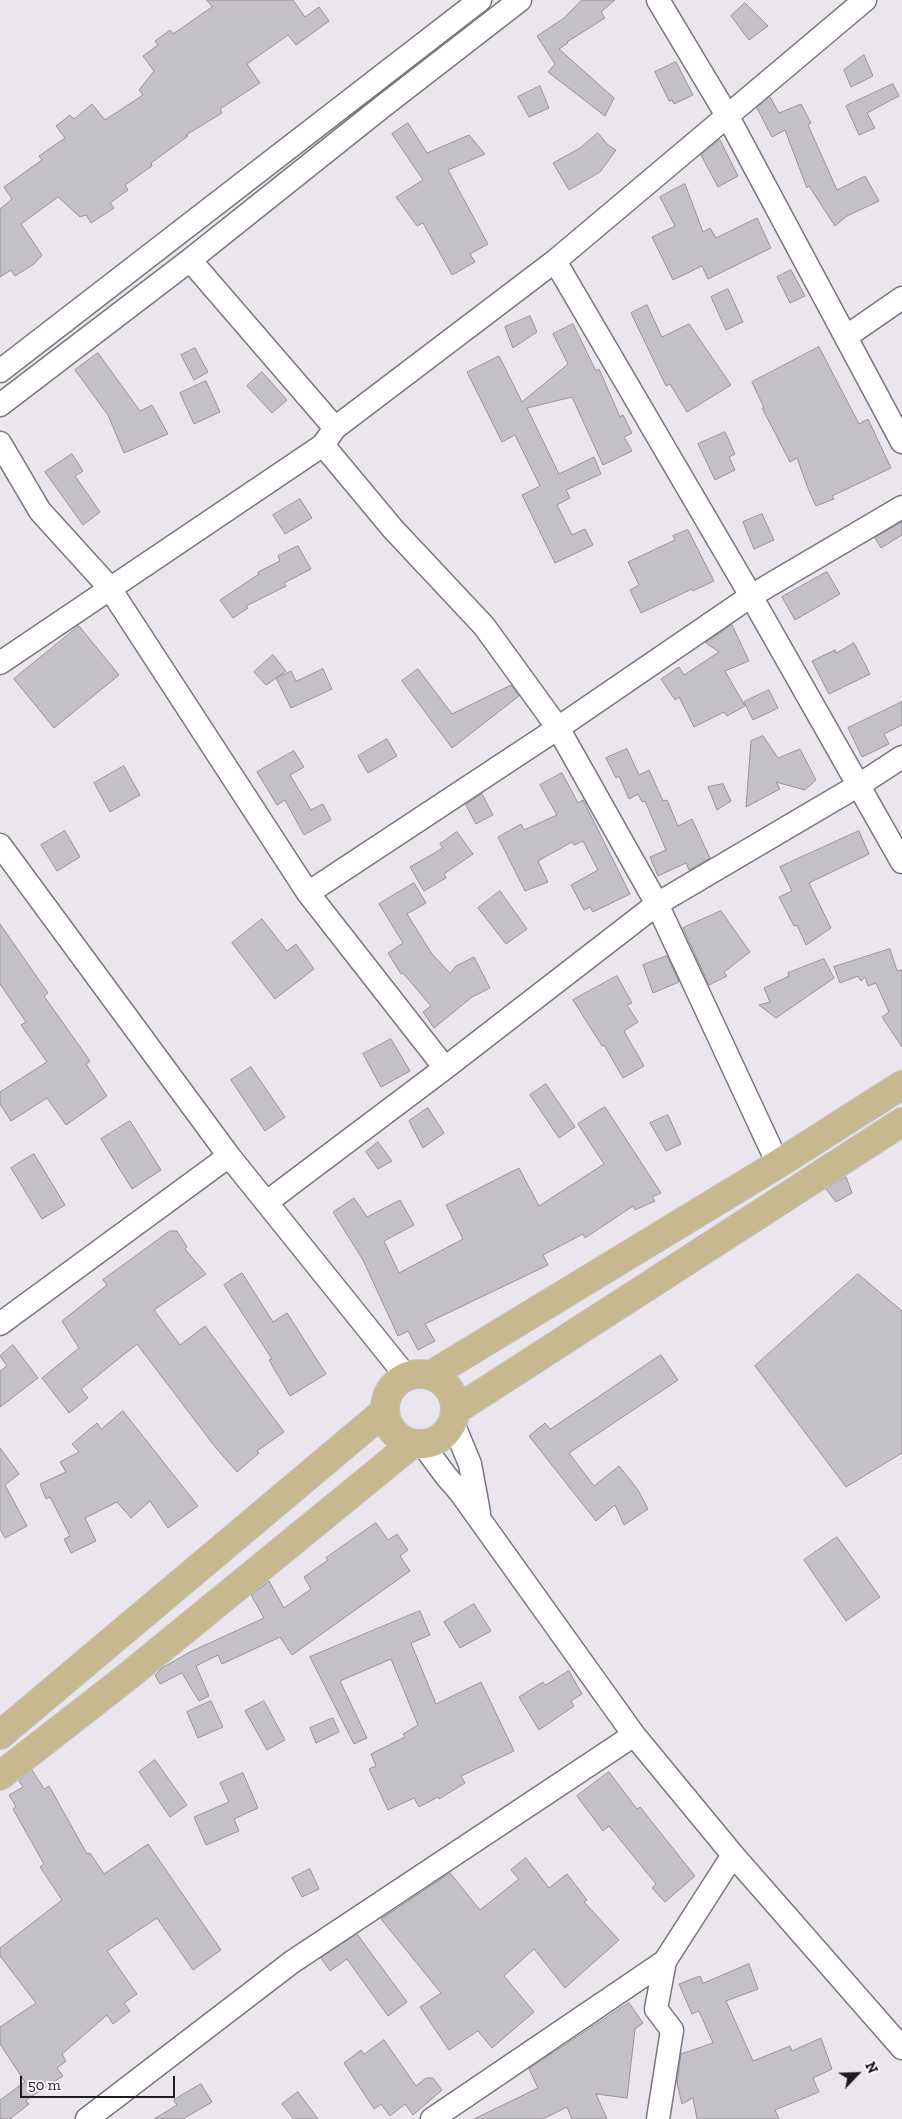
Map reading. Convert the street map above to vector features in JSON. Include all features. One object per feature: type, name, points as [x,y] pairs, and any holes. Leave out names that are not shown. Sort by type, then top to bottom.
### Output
[{"type":"main road","points":[[902,1084],[778,1164],[419,1376],[397,1382],[390,1390],[386,1400],[385,1411],[388,1426],[398,1438],[418,1445],[436,1442],[446,1434],[455,1417],[902,1122]]},
{"type":"main road","points":[[419,1376],[442,1380],[450,1389],[454,1399],[455,1417]]},
{"type":"main road","points":[[0,1735],[385,1411]]},
{"type":"main road","points":[[0,1776],[418,1445]]},
{"type":"street","points":[[0,371],[480,0]]},
{"type":"street","points":[[0,405],[190,260],[520,0]]},
{"type":"street","points":[[658,0],[728,117],[847,336],[902,442]]},
{"type":"street","points":[[0,663],[329,436],[555,261],[865,0]]},
{"type":"street","points":[[190,260],[329,436],[393,529],[484,626],[558,728],[657,904],[778,1164]]},
{"type":"street","points":[[555,261],[902,862]]},
{"type":"street","points":[[847,336],[902,298]]},
{"type":"street","points":[[0,443],[40,511],[109,587],[308,893],[445,1068]]},
{"type":"street","points":[[308,893],[558,728],[750,596],[902,507]]},
{"type":"street","points":[[267,1202],[445,1068],[657,904],[859,786],[902,757]]},
{"type":"street","points":[[0,845],[229,1156],[419,1376]]},
{"type":"street","points":[[0,1324],[229,1156]]},
{"type":"street","points":[[455,1417],[470,1464],[480,1522]]},
{"type":"street","points":[[418,1445],[480,1522],[634,1735],[733,1855],[902,2048]]},
{"type":"street","points":[[87,2119],[292,1962],[634,1735]]},
{"type":"street","points":[[658,2119],[672,2030],[656,2009],[665,1962],[733,1855]]},
{"type":"street","points":[[432,2119],[665,1962]]},
{"type":"building","points":[[207,0],[293,0],[305,17],[319,7],[329,21],[296,45],[288,35],[247,64],[260,83],[220,109],[222,113],[186,135],[188,136],[151,163],[152,166],[125,185],[128,190],[110,203],[114,208],[91,223],[86,215],[80,217],[58,197],[21,224],[42,255],[34,264],[15,276],[11,270],[0,277],[0,209],[12,199],[4,187],[42,160],[39,156],[65,138],[56,126],[70,115],[74,119],[92,104],[105,120],[143,95],[139,90],[154,71],[143,56],[158,45],[155,41],[170,30],[173,34],[212,7]]},
{"type":"building","points":[[582,0],[615,0],[601,12],[605,18],[559,49],[614,98],[605,116],[548,72],[555,64],[537,36],[564,18]]},
{"type":"building","points":[[745,3],[768,26],[749,40],[731,16]]},
{"type":"building","points":[[864,55],[873,76],[851,87],[844,70]]},
{"type":"building","points":[[676,62],[693,95],[674,104],[672,100],[669,101],[655,72]]},
{"type":"building","points":[[893,84],[899,96],[867,113],[875,128],[859,135],[846,106]]},
{"type":"building","points":[[540,86],[549,108],[529,117],[518,97]]},
{"type":"building","points":[[770,97],[779,113],[801,104],[811,123],[808,125],[837,190],[865,176],[879,201],[847,216],[835,226],[809,186],[807,188],[785,130],[772,137],[757,108]]},
{"type":"building","points":[[408,123],[427,153],[469,135],[485,154],[448,170],[488,244],[470,254],[475,262],[452,275],[423,223],[417,226],[396,197],[423,180],[392,134]]},
{"type":"building","points":[[598,133],[608,145],[616,150],[600,172],[569,190],[553,163],[580,148]]},
{"type":"building","points":[[720,140],[738,176],[718,187],[701,155]]},
{"type":"building","points":[[685,184],[703,232],[710,228],[716,238],[757,218],[771,248],[708,279],[702,266],[673,280],[652,237],[675,226],[660,197]]},
{"type":"building","points":[[791,270],[805,296],[790,303],[777,277]]},
{"type":"building","points":[[728,289],[743,322],[726,330],[711,297]]},
{"type":"building","points":[[647,305],[662,337],[689,324],[731,385],[687,412],[670,384],[666,386],[631,313]]},
{"type":"building","points":[[530,316],[537,332],[513,348],[505,327]]},
{"type":"building","points":[[573,324],[596,371],[599,369],[620,417],[623,415],[632,433],[624,437],[632,451],[603,465],[572,397],[527,408],[559,474],[594,457],[601,474],[566,490],[570,498],[557,505],[572,535],[585,529],[593,545],[555,563],[522,495],[540,486],[515,435],[502,442],[467,372],[499,356],[522,402],[568,364],[553,334]]},
{"type":"building","points":[[819,347],[859,424],[868,419],[891,468],[832,496],[834,499],[816,506],[797,458],[790,462],[762,408],[764,408],[752,382]]},
{"type":"building","points":[[195,348],[208,372],[194,380],[181,355]]},
{"type":"building","points":[[98,353],[140,411],[152,405],[168,434],[124,453],[108,415],[75,370]]},
{"type":"building","points":[[262,372],[287,400],[272,413],[247,386]]},
{"type":"building","points":[[206,381],[220,412],[194,424],[180,393]]},
{"type":"building","points":[[725,432],[735,454],[729,457],[735,470],[715,480],[698,444]]},
{"type":"building","points":[[72,454],[83,471],[75,476],[100,512],[83,525],[45,472]]},
{"type":"building","points":[[300,499],[312,518],[285,534],[273,515]]},
{"type":"building","points":[[762,514],[774,540],[754,549],[743,522]]},
{"type":"building","points":[[902,522],[902,535],[881,548],[875,538]]},
{"type":"building","points":[[688,530],[714,581],[693,591],[692,589],[641,613],[630,590],[639,585],[628,562],[675,540],[673,536]]},
{"type":"building","points":[[298,546],[311,569],[284,583],[286,586],[246,606],[248,608],[233,618],[220,600],[259,574],[258,572],[280,561],[278,556]]},
{"type":"building","points":[[827,572],[840,594],[795,620],[782,597]]},
{"type":"building","points":[[732,625],[749,661],[725,671],[745,706],[727,716],[724,712],[694,727],[679,697],[675,700],[661,679],[679,667],[684,675],[719,652],[706,643]]},
{"type":"building","points":[[79,626],[119,675],[54,728],[14,679]]},
{"type":"building","points":[[854,643],[870,674],[829,694],[812,661],[835,650],[836,653]]},
{"type":"building","points":[[273,655],[286,671],[266,685],[254,672]]},
{"type":"building","points":[[323,669],[332,689],[291,708],[276,678],[291,671],[296,681]]},
{"type":"building","points":[[418,669],[452,714],[511,685],[519,696],[452,748],[402,681]]},
{"type":"building","points":[[769,690],[778,708],[753,720],[744,702]]},
{"type":"building","points":[[902,702],[902,725],[884,734],[889,744],[862,757],[848,728]]},
{"type":"building","points":[[763,736],[778,758],[800,749],[816,780],[805,790],[776,782],[780,789],[746,807],[751,741]]},
{"type":"building","points":[[387,739],[397,756],[368,773],[358,756]]},
{"type":"building","points":[[627,749],[639,775],[649,770],[663,801],[667,800],[678,826],[692,819],[710,858],[689,870],[686,863],[658,876],[650,857],[666,850],[645,801],[642,802],[638,794],[629,799],[619,776],[616,778],[606,758]]},
{"type":"building","points":[[294,751],[304,767],[290,775],[311,810],[323,804],[331,820],[304,835],[285,800],[277,805],[257,772]]},
{"type":"building","points":[[124,766],[140,795],[110,812],[94,783]]},
{"type":"building","points":[[562,773],[578,803],[583,800],[630,894],[593,912],[590,907],[584,910],[571,885],[598,870],[583,841],[574,845],[572,842],[538,861],[548,882],[525,891],[498,837],[521,824],[524,830],[557,815],[540,785]]},
{"type":"building","points":[[723,784],[731,801],[717,810],[708,787]]},
{"type":"building","points":[[482,794],[493,815],[476,824],[466,805]]},
{"type":"building","points":[[65,831],[80,857],[57,871],[41,845]]},
{"type":"building","points":[[859,831],[869,854],[809,883],[831,928],[806,945],[797,925],[794,926],[779,897],[792,891],[780,867]]},
{"type":"building","points":[[457,832],[473,854],[444,874],[446,878],[424,891],[410,867],[443,848],[440,844]]},
{"type":"building","points":[[414,883],[426,903],[407,914],[432,954],[450,973],[456,966],[474,957],[490,988],[472,997],[434,1028],[423,1012],[431,1006],[403,973],[401,974],[388,953],[403,943],[379,904]]},
{"type":"building","points":[[500,891],[527,929],[506,944],[478,908]]},
{"type":"building","points":[[721,911],[750,952],[724,972],[727,976],[709,985],[683,928]]},
{"type":"building","points":[[262,919],[287,951],[296,944],[314,969],[275,999],[232,943]]},
{"type":"building","points":[[0,924],[48,993],[44,996],[90,1061],[86,1064],[107,1096],[66,1125],[47,1098],[11,1121],[0,1104],[0,1092],[47,1062],[21,1025],[26,1022],[0,984]]},
{"type":"building","points":[[890,949],[897,971],[902,970],[902,1047],[882,1017],[889,1012],[876,983],[868,986],[865,977],[861,981],[858,976],[840,983],[834,967]]},
{"type":"building","points":[[667,956],[679,982],[653,993],[643,965]]},
{"type":"building","points":[[824,959],[834,978],[776,1018],[759,1005],[770,1002],[764,988],[789,976],[788,973]]},
{"type":"building","points":[[617,976],[632,1003],[627,1005],[638,1022],[624,1031],[644,1066],[623,1078],[604,1045],[602,1046],[573,1000]]},
{"type":"building","points":[[391,1039],[410,1071],[381,1087],[363,1054]]},
{"type":"building","points":[[251,1067],[285,1117],[265,1131],[231,1080]]},
{"type":"building","points":[[546,1084],[575,1127],[559,1138],[530,1095]]},
{"type":"building","points":[[605,1107],[661,1193],[652,1197],[655,1201],[635,1210],[633,1206],[585,1238],[583,1234],[543,1255],[548,1265],[425,1324],[435,1341],[418,1350],[408,1331],[398,1336],[363,1260],[333,1212],[354,1198],[367,1217],[400,1200],[414,1225],[384,1241],[399,1273],[463,1239],[446,1205],[519,1168],[539,1206],[604,1164],[578,1124]]},
{"type":"building","points":[[428,1108],[444,1133],[423,1148],[409,1121]]},
{"type":"building","points":[[668,1115],[681,1144],[666,1151],[650,1123]]},
{"type":"building","points":[[130,1121],[161,1170],[132,1189],[101,1139]]},
{"type":"building","points":[[378,1142],[392,1161],[378,1169],[366,1152]]},
{"type":"building","points":[[34,1154],[65,1205],[42,1219],[11,1168]]},
{"type":"building","points":[[846,1177],[852,1193],[836,1202],[826,1189]]},
{"type":"building","points":[[170,1231],[177,1231],[187,1247],[185,1249],[206,1274],[154,1310],[180,1345],[205,1326],[284,1432],[257,1451],[259,1453],[237,1472],[216,1448],[137,1344],[81,1389],[88,1398],[69,1413],[42,1378],[79,1348],[62,1321],[107,1285],[103,1280]]},
{"type":"building","points":[[242,1273],[273,1322],[287,1313],[326,1374],[290,1396],[269,1360],[272,1359],[224,1285]]},
{"type":"building","points":[[858,1274],[902,1311],[902,1453],[846,1487],[755,1366]]},
{"type":"building","points":[[13,1345],[38,1378],[0,1407],[0,1371],[7,1366],[0,1356]]},
{"type":"building","points":[[661,1355],[678,1380],[569,1453],[594,1486],[619,1466],[638,1490],[648,1509],[624,1525],[615,1505],[596,1521],[529,1436],[545,1423],[550,1429]]},
{"type":"building","points":[[123,1411],[198,1506],[168,1528],[150,1501],[131,1518],[117,1502],[85,1518],[96,1541],[71,1553],[64,1539],[70,1536],[50,1497],[46,1499],[40,1484],[66,1472],[60,1462],[79,1452],[72,1444],[97,1423],[101,1429]]},
{"type":"building","points":[[0,1448],[19,1474],[5,1485],[27,1526],[5,1538],[0,1529]]},
{"type":"building","points":[[376,1523],[388,1540],[397,1534],[408,1550],[400,1556],[410,1571],[292,1655],[280,1637],[222,1664],[218,1655],[196,1666],[209,1696],[199,1701],[182,1673],[160,1684],[155,1675],[162,1668],[190,1652],[264,1618],[251,1595],[269,1581],[284,1608],[311,1589],[304,1577],[328,1560],[326,1558]]},
{"type":"building","points":[[837,1537],[880,1597],[846,1621],[804,1560]]},
{"type":"building","points":[[474,1604],[491,1631],[460,1648],[444,1622]]},
{"type":"building","points":[[420,1611],[430,1635],[411,1643],[436,1704],[481,1682],[514,1751],[461,1776],[465,1783],[439,1799],[438,1797],[419,1807],[414,1798],[388,1810],[369,1769],[376,1766],[371,1754],[405,1737],[403,1734],[418,1725],[391,1659],[340,1681],[367,1738],[354,1744],[310,1657]]},
{"type":"building","points":[[569,1671],[582,1694],[571,1701],[574,1706],[539,1730],[519,1697],[543,1682],[545,1685]]},
{"type":"building","points":[[211,1701],[223,1727],[198,1738],[187,1712]]},
{"type":"building","points":[[264,1701],[285,1740],[267,1750],[245,1711]]},
{"type":"building","points":[[333,1718],[339,1732],[316,1743],[310,1728]]},
{"type":"building","points":[[155,1760],[187,1805],[170,1817],[139,1772]]},
{"type":"building","points":[[32,1770],[44,1789],[49,1786],[87,1854],[90,1853],[104,1874],[148,1844],[221,1950],[193,1970],[157,1918],[107,1951],[137,1994],[124,2003],[130,2011],[113,2024],[107,2015],[62,2054],[66,2061],[57,2068],[63,2076],[26,2100],[29,2104],[10,2119],[0,2119],[0,2100],[25,2082],[0,2044],[0,2027],[36,2003],[0,1956],[0,1948],[62,1900],[40,1867],[44,1864],[13,1809],[16,1807],[9,1795],[23,1787],[19,1781]]},
{"type":"building","points":[[609,1772],[637,1809],[640,1807],[695,1876],[665,1902],[652,1888],[656,1884],[609,1826],[603,1831],[577,1796]]},
{"type":"building","points":[[243,1773],[258,1808],[234,1819],[239,1831],[206,1845],[194,1817],[229,1802],[220,1783]]},
{"type":"building","points":[[526,1858],[549,1888],[567,1874],[587,1900],[584,1902],[619,1940],[565,1988],[534,1949],[504,1976],[534,2012],[492,2048],[478,2031],[449,2050],[420,2007],[441,1993],[381,1919],[450,1873],[480,1910],[519,1879],[511,1870]]},
{"type":"building","points":[[310,1869],[319,1889],[302,1897],[292,1878]]},
{"type":"building","points":[[357,1934],[407,2002],[388,2016],[347,1959],[330,1971],[321,1958]]},
{"type":"building","points":[[749,1964],[758,1989],[726,2001],[753,2061],[790,2046],[792,2051],[821,2038],[832,2069],[813,2078],[819,2092],[775,2110],[779,2119],[697,2119],[693,2098],[682,2104],[677,2083],[681,2054],[713,2043],[699,2011],[692,2014],[679,1984],[700,1976],[703,1983]]},
{"type":"building","points":[[629,2003],[643,2023],[635,2029],[627,2098],[596,2094],[607,2119],[572,2119],[567,2107],[543,2119],[474,2119],[538,2088],[529,2069]]},
{"type":"building","points":[[384,2040],[416,2086],[426,2078],[433,2078],[442,2090],[413,2115],[405,2104],[390,2116],[381,2104],[374,2109],[344,2063],[361,2050],[364,2054]]},
{"type":"building","points":[[201,2084],[212,2102],[183,2119],[154,2119],[177,2105],[174,2100]]},
{"type":"building","points":[[298,2092],[318,2119],[294,2119],[282,2104]]}]
